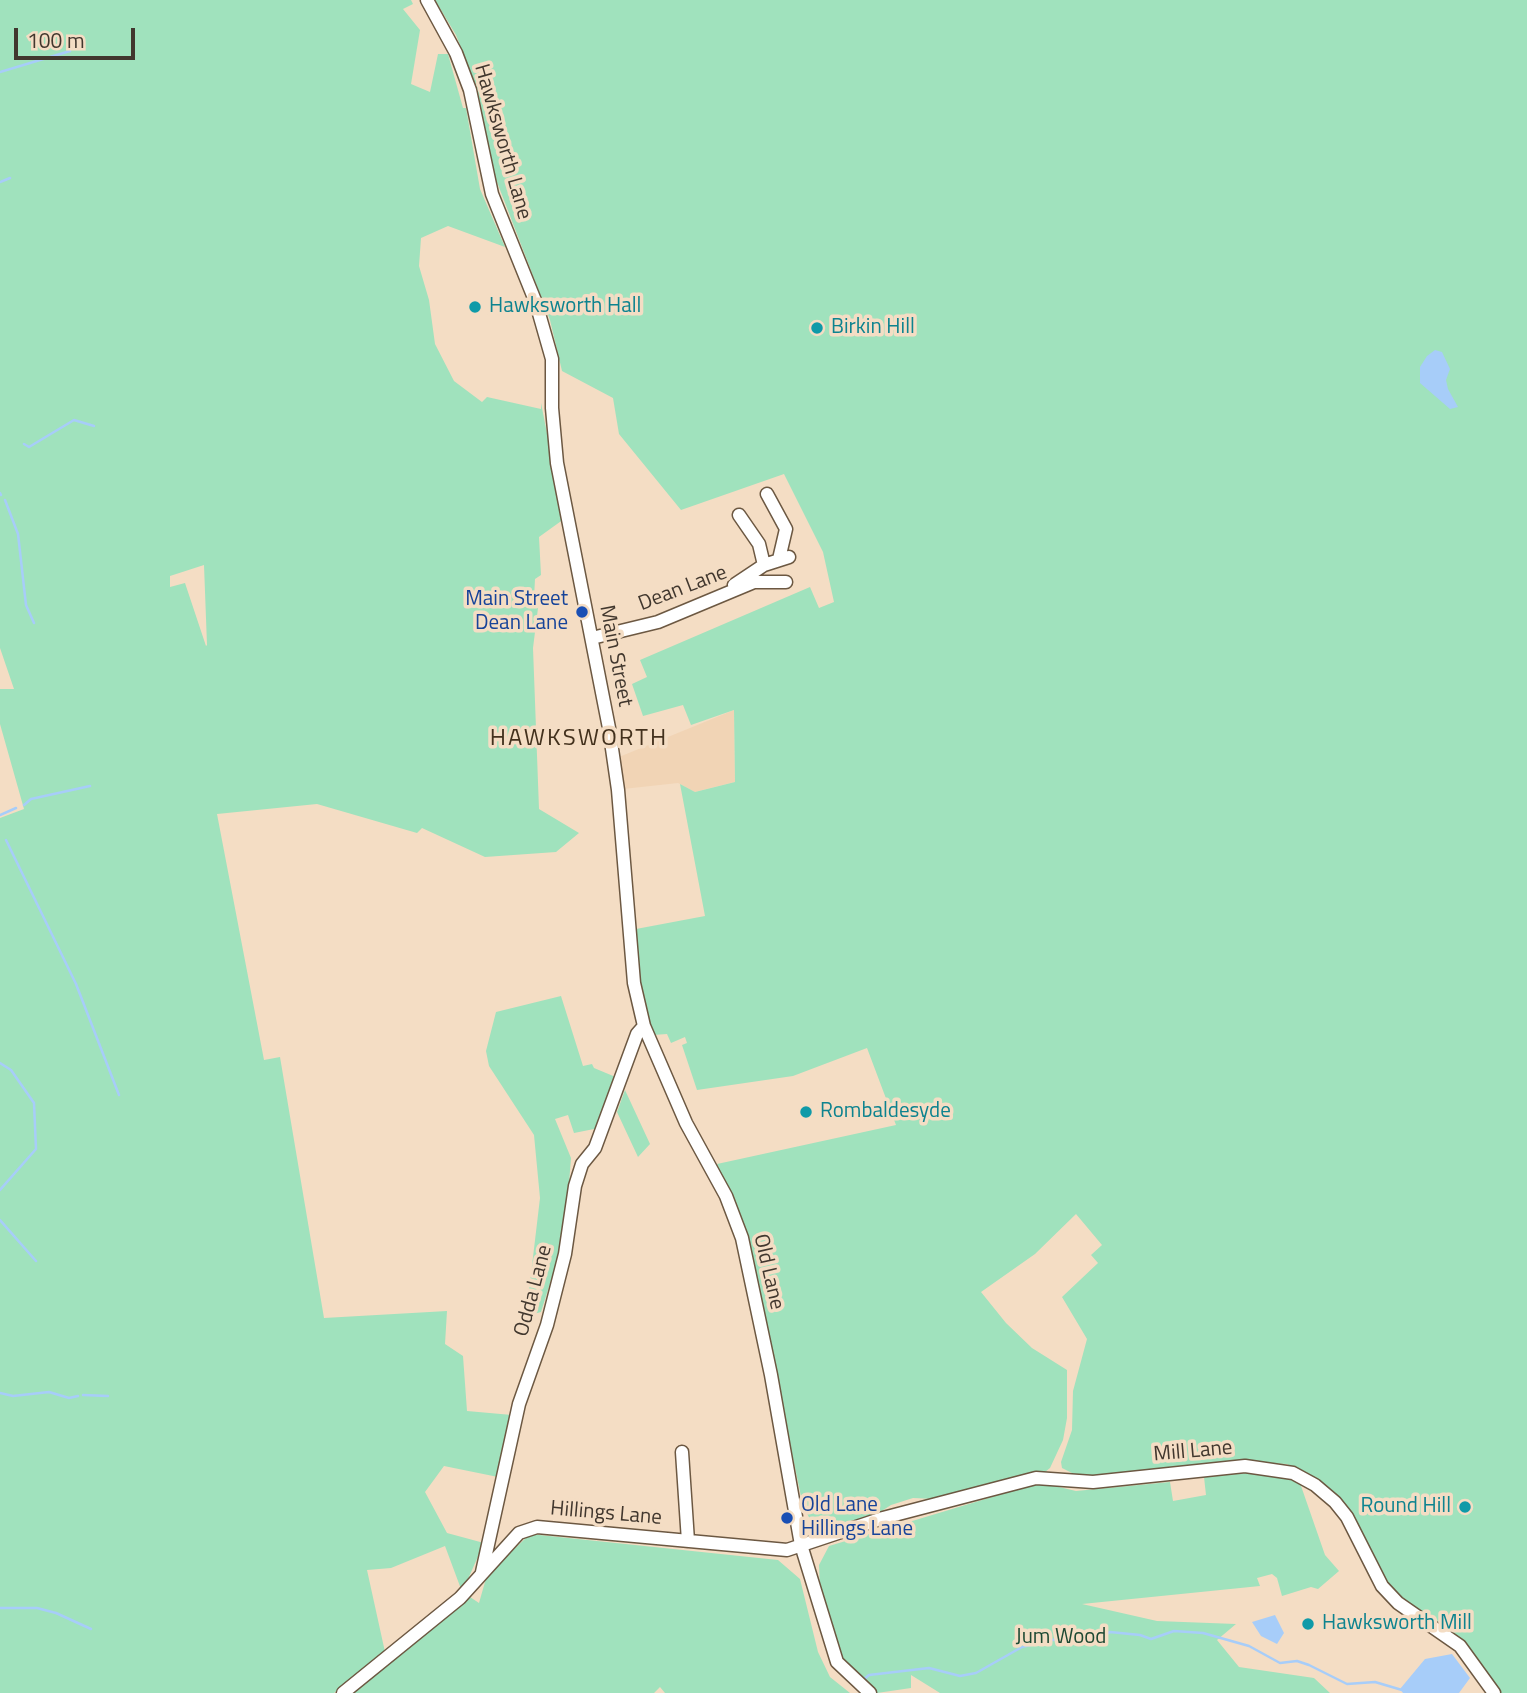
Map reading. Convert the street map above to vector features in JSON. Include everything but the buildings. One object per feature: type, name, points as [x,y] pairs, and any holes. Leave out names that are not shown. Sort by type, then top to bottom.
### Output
[{"type":"street","name":"Hawksworth Lane","points":[[427,0],[456,53],[470,90],[492,194],[545,330],[552,359],[552,408],[557,463]]},
{"type":"street","name":"Main Street","points":[[557,463],[592,638],[618,790],[634,983],[644,1026]]},
{"type":"street","points":[[658,622],[669,610],[735,585],[764,565],[784,558],[786,529],[767,494]]},
{"type":"street","points":[[739,515],[759,544],[764,565]]},
{"type":"street","name":"Dean Lane","points":[[592,638],[658,622],[754,582],[786,582]]},
{"type":"street","name":"Old Lane","points":[[644,1026],[686,1123],[726,1196],[741,1238],[771,1375],[801,1545],[830,1648],[837,1662],[854,1681],[868,1691]]},
{"type":"street","name":"Odda Lane","points":[[482,1574],[519,1404],[547,1325],[565,1254],[575,1186],[582,1164],[595,1148],[637,1034],[644,1026]]},
{"type":"street","points":[[682,1452],[688,1541]]},
{"type":"street","name":"Mill Lane","points":[[801,1545],[883,1518],[1036,1478],[1093,1482],[1245,1466],[1271,1468],[1293,1473],[1315,1485],[1335,1502],[1348,1517],[1382,1586],[1398,1602],[1460,1646],[1494,1693]]},
{"type":"street","name":"Hillings Lane","points":[[343,1693],[460,1598],[519,1534],[537,1527],[787,1550],[801,1545]]},
{"type":"shaded area","points":[[734,710],[735,782],[695,792],[678,783],[623,789],[619,757]]},
{"type":"green space","points":[[0,0],[411,0],[413,4],[403,9],[420,30],[411,84],[430,92],[438,54],[448,54],[463,108],[466,108],[480,189],[505,247],[448,226],[421,238],[419,266],[429,300],[435,344],[454,381],[482,402],[487,397],[541,409],[541,403],[564,519],[539,537],[541,575],[535,579],[534,598],[539,600],[533,648],[539,809],[579,833],[556,852],[485,857],[422,828],[417,833],[317,804],[217,814],[264,1060],[280,1057],[324,1318],[447,1311],[445,1344],[463,1356],[467,1411],[512,1415],[498,1477],[444,1466],[425,1492],[447,1533],[484,1543],[468,1579],[461,1589],[445,1546],[391,1568],[367,1570],[385,1652],[334,1693],[0,1693],[0,818],[24,809],[0,724],[0,689],[14,689],[0,648]],"holes":[[[204,565],[207,645],[185,583],[170,587],[170,576]]]},
{"type":"green space","points":[[435,0],[1527,0],[1527,1693],[1501,1693],[1463,1641],[1399,1597],[1381,1574],[1353,1515],[1330,1489],[1287,1464],[1238,1462],[1080,1477],[1062,1468],[1061,1462],[1072,1430],[1073,1391],[1087,1339],[1062,1297],[1098,1263],[1091,1255],[1102,1245],[1076,1214],[1035,1254],[981,1292],[1006,1323],[1032,1348],[1067,1370],[1067,1418],[1063,1440],[1050,1468],[1045,1472],[935,1499],[913,1498],[891,1505],[874,1516],[836,1528],[816,1527],[811,1521],[803,1506],[749,1247],[717,1164],[896,1125],[867,1048],[793,1076],[697,1090],[682,1045],[687,1043],[685,1037],[671,1043],[667,1034],[653,1035],[639,978],[636,929],[705,916],[680,784],[695,792],[735,782],[734,710],[691,725],[683,705],[643,716],[632,684],[647,677],[640,660],[810,587],[819,608],[834,602],[823,552],[784,474],[681,510],[619,434],[613,398],[562,371],[550,320],[492,169],[477,88],[456,35]]},
{"type":"green space","points":[[561,996],[583,1066],[592,1064],[594,1068],[618,1078],[599,1128],[574,1133],[568,1115],[555,1119],[571,1158],[565,1235],[541,1312],[526,1316],[540,1198],[534,1135],[489,1066],[486,1051],[496,1012]]},
{"type":"green space","points":[[625,1090],[650,1144],[638,1157],[617,1112]]},
{"type":"green space","name":"Jum Wood","points":[[1269,1471],[1300,1483],[1325,1555],[1339,1571],[1318,1589],[1311,1587],[1282,1596],[1277,1578],[1272,1574],[1257,1578],[1260,1586],[1082,1604],[1157,1621],[1236,1624],[1217,1640],[1239,1667],[1314,1678],[1330,1693],[940,1693],[911,1675],[911,1688],[877,1693],[857,1680],[839,1660],[820,1587],[819,1565],[829,1546],[1032,1485],[1046,1484],[1076,1491],[1170,1482],[1173,1501],[1206,1495],[1204,1477]]},
{"type":"green space","points":[[530,1534],[778,1560],[800,1579],[818,1652],[830,1677],[850,1693],[665,1693],[660,1687],[654,1693],[353,1693],[470,1597],[479,1603],[487,1575]]},
{"type":"water","points":[[1435,350],[1442,352],[1450,369],[1446,380],[1458,407],[1450,409],[1420,383],[1420,367]]},
{"type":"water","points":[[1275,1615],[1284,1633],[1277,1644],[1261,1636],[1252,1622]]},
{"type":"water","points":[[1452,1654],[1470,1678],[1459,1693],[1403,1693],[1400,1689],[1425,1659]]},
{"type":"waterway","points":[[0,72],[70,51]]},
{"type":"waterway","points":[[0,182],[10,178]]},
{"type":"waterway","points":[[24,444],[29,447],[74,420],[94,426]]},
{"type":"waterway","points":[[5,500],[18,534],[26,605],[34,623]]},
{"type":"waterway","points":[[24,805],[31,799],[90,786]]},
{"type":"waterway","points":[[0,815],[16,808]]},
{"type":"waterway","points":[[6,840],[76,984],[119,1095]]},
{"type":"waterway","points":[[0,1063],[11,1070],[34,1103],[36,1149],[0,1190]]},
{"type":"waterway","points":[[0,1220],[36,1261]]},
{"type":"waterway","points":[[0,1393],[13,1396],[49,1392],[69,1398],[78,1396]]},
{"type":"waterway","points":[[83,1395],[108,1396]]},
{"type":"waterway","points":[[0,1608],[37,1608],[56,1613],[91,1629]]},
{"type":"waterway","points":[[863,1680],[869,1675],[929,1668],[960,1676],[976,1673],[1022,1647],[1057,1639],[1098,1640],[1110,1632],[1151,1639],[1174,1631],[1203,1633],[1249,1646],[1280,1663],[1297,1661],[1347,1684],[1375,1682],[1402,1690]]},
{"type":"place","name":"Hawksworth Hall","points":[[475,307]]},
{"type":"place","name":"Birkin Hill","points":[[817,328]]},
{"type":"place","name":"Main Street Dean Lane","points":[[582,612]]},
{"type":"place","name":"Rombaldesyde","points":[[806,1112]]},
{"type":"place","name":"Round Hill","points":[[1465,1507]]},
{"type":"place","name":"Old Lane Hillings Lane","points":[[787,1518]]},
{"type":"place","name":"Hawksworth Mill","points":[[1308,1624]]},
{"type":"district","name":"HAWKSWORTH","points":[[579,739]]}]
